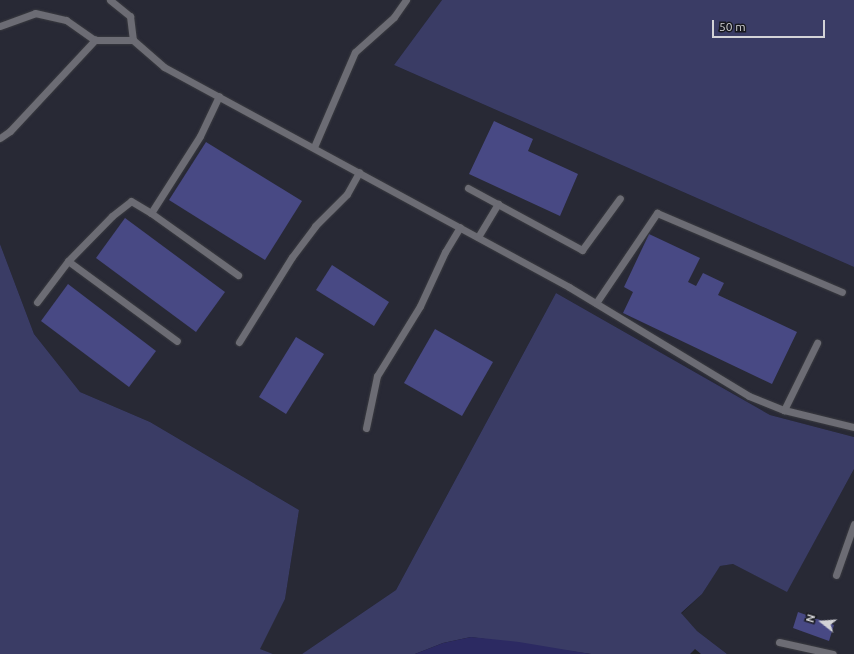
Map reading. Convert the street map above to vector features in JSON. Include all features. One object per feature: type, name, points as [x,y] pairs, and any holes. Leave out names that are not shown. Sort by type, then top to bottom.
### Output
[{"type":"lane","points":[[110,0],[130,16],[133,40]]},
{"type":"lane","points":[[314,147],[355,52],[394,17],[406,0]]},
{"type":"lane","points":[[0,26],[35,13],[66,20],[95,40],[133,40],[164,67],[314,147],[596,303],[683,354],[725,382],[784,410],[854,426]]},
{"type":"lane","points":[[0,138],[10,131],[95,40]]},
{"type":"lane","points":[[151,213],[200,136],[219,96]]},
{"type":"lane","points":[[239,342],[292,257],[315,226],[347,194],[359,172]]},
{"type":"lane","points":[[468,188],[582,250],[620,198]]},
{"type":"lane","points":[[37,302],[68,261],[112,216],[130,201],[151,213],[238,275]]},
{"type":"lane","points":[[478,237],[498,204]]},
{"type":"lane","points":[[596,303],[657,213],[842,292]]},
{"type":"lane","points":[[366,428],[377,376],[420,306],[445,252],[460,227]]},
{"type":"lane","points":[[68,261],[177,341]]},
{"type":"lane","points":[[784,410],[817,343]]},
{"type":"lane","points":[[836,575],[854,524]]},
{"type":"lane","points":[[780,642],[833,654]]},
{"type":"shaded area","points":[[0,0],[442,0],[394,65],[854,267],[854,437],[770,415],[556,293],[396,590],[302,654],[273,654],[259,649],[285,599],[299,510],[150,422],[80,392],[34,334],[0,244]]},
{"type":"shaded area","points":[[442,0],[854,0],[854,267],[394,65]]},
{"type":"shaded area","points":[[0,244],[34,334],[80,392],[150,422],[299,510],[285,599],[260,649],[273,654],[0,654]]},
{"type":"shaded area","points":[[556,293],[770,415],[854,437],[854,469],[787,592],[733,564],[720,566],[702,594],[681,613],[697,631],[727,654],[701,654],[695,649],[690,654],[591,654],[471,637],[443,643],[415,654],[302,654],[396,590]]},
{"type":"shaded area","points":[[854,469],[854,654],[727,654],[697,631],[681,614],[702,594],[719,566],[733,564],[787,591]]},
{"type":"shaded area","points":[[471,637],[519,642],[591,654],[415,654],[443,643]]},
{"type":"building","points":[[494,121],[533,139],[528,151],[578,174],[560,216],[469,174]]},
{"type":"building","points":[[206,142],[302,201],[265,260],[169,200]]},
{"type":"building","points":[[125,218],[225,292],[196,332],[96,258]]},
{"type":"building","points":[[649,234],[700,258],[688,282],[696,286],[703,273],[724,283],[718,295],[797,332],[772,384],[623,313],[633,292],[624,287]]},
{"type":"building","points":[[332,265],[389,302],[374,326],[316,290]]},
{"type":"building","points":[[68,284],[156,351],[129,387],[41,321]]},
{"type":"building","points":[[435,329],[493,362],[462,416],[404,383]]},
{"type":"building","points":[[296,337],[324,354],[286,414],[259,397]]},
{"type":"building","points":[[798,612],[834,625],[829,641],[793,628]]}]
